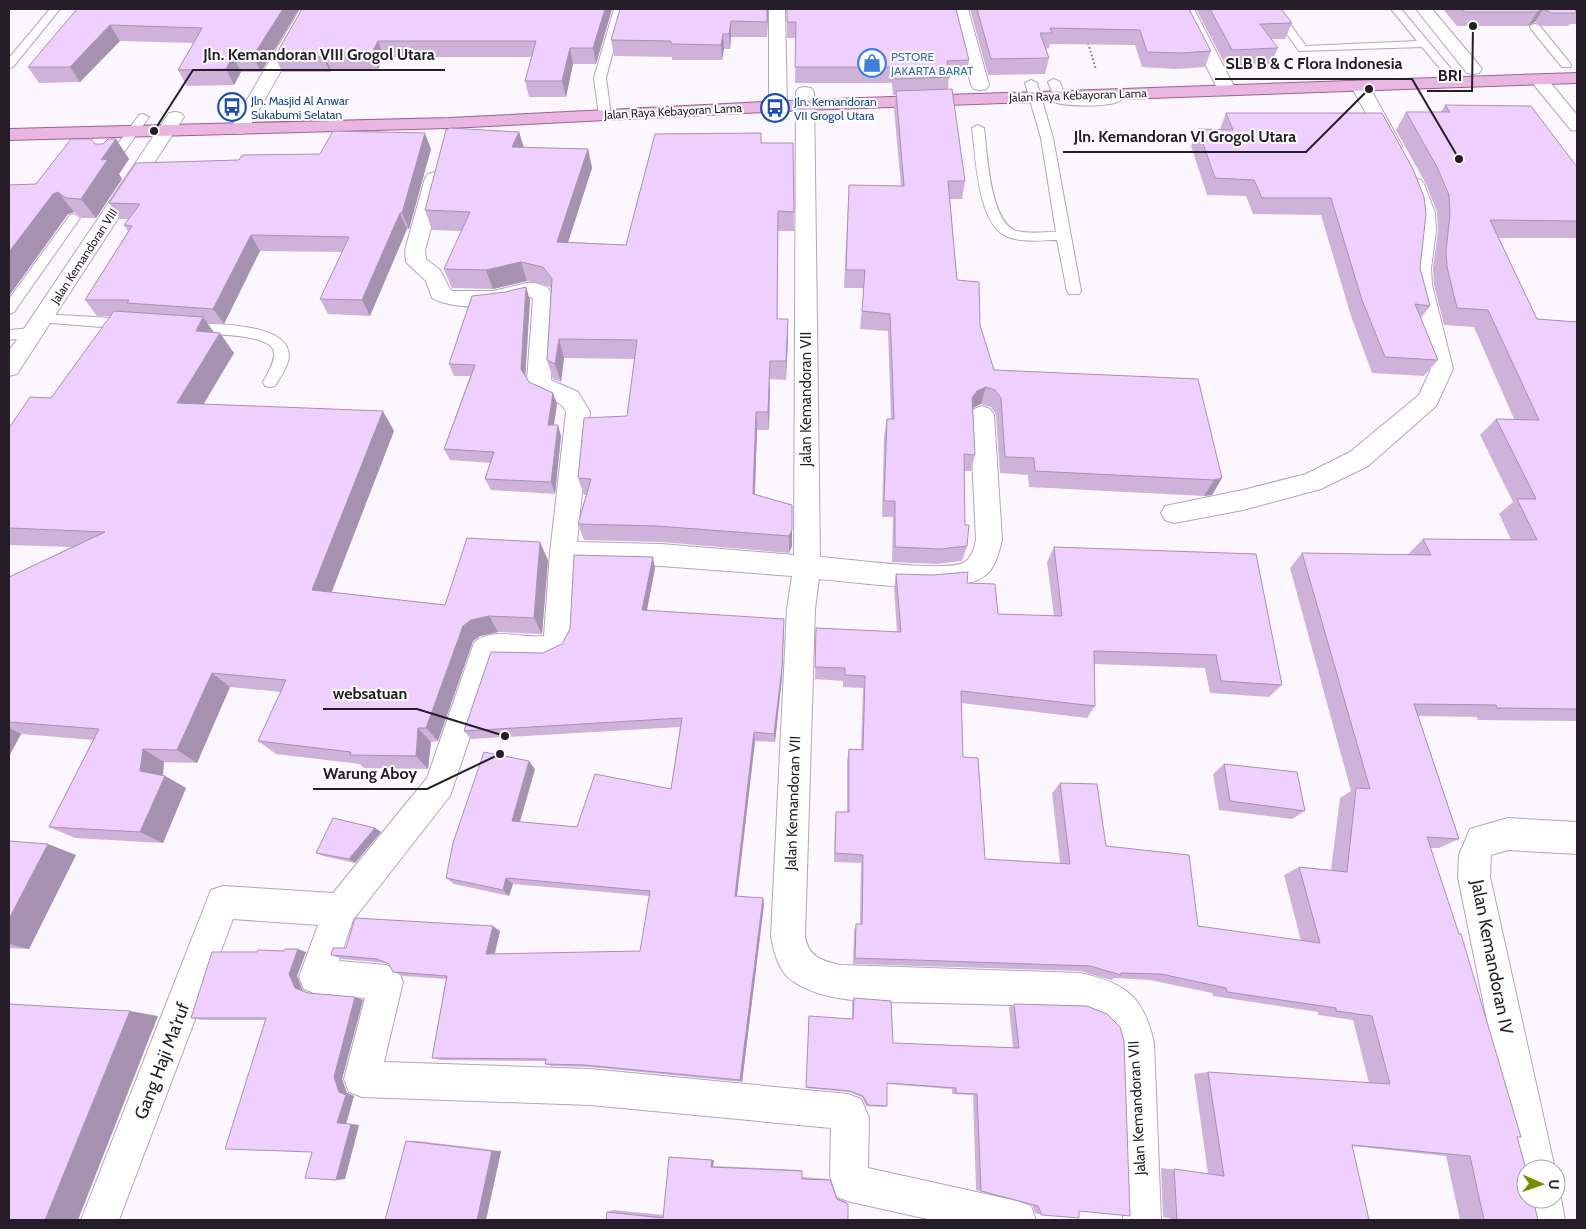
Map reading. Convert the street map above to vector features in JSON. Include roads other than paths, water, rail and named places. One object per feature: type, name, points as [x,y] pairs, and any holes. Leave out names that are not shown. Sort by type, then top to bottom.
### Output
[{"type":"main road","name":"Jalan Raya Kebayoran Lama","points":[[9,135],[138,125],[388,117],[777,99],[1224,83],[1447,70],[1474,69],[1574,74]]},
{"type":"main road","name":"Jalan Raya Kebayoran Lama","points":[[1057,89],[1113,94],[1224,83],[1360,86],[1539,80],[1574,74]]},
{"type":"main road","name":"Jalan Raya Kebayoran Lama","points":[[806,98],[980,85],[1034,90]]},
{"type":"main road","name":"Jalan Raya Kebayoran Lama","points":[[388,117],[449,123],[483,113]]},
{"type":"main road","name":"Jalan Raya Kebayoran Lama","points":[[18,118],[138,125]]},
{"type":"street","points":[[242,122],[308,9]]},
{"type":"street","points":[[777,99],[778,9]]},
{"type":"street","points":[[960,9],[980,85]]},
{"type":"street","points":[[1186,9],[1224,83]]},
{"type":"street","points":[[1424,9],[1474,69]]},
{"type":"street","points":[[1539,80],[1577,126]]},
{"type":"street","points":[[1174,513],[1243,500],[1312,482],[1359,459],[1428,400],[1442,370],[1421,285],[1420,268],[1426,231],[1425,213],[1414,185],[1360,86]]},
{"type":"street","name":"Jalan Kemandoran VII","points":[[806,98],[807,565],[800,609],[789,948],[803,970],[816,977],[841,982],[1080,990],[1095,993],[1120,1008],[1131,1021],[1136,1043],[1142,1220]]},
{"type":"street","points":[[449,123],[415,250],[416,262],[434,275],[439,282],[440,293],[450,298],[493,298],[513,296],[527,290],[539,292],[544,298],[539,381],[544,387],[568,395],[575,401],[578,412],[563,553],[558,639],[548,649],[489,647],[484,652],[439,786],[340,910],[316,977],[386,982],[362,1079],[590,1087],[848,1112],[850,1118],[849,1176],[851,1183],[1017,1220]]},
{"type":"street","name":"Jalan Kemandoran VIII","points":[[9,368],[171,124]]},
{"type":"street","points":[[563,553],[661,555],[807,565],[938,577],[960,575],[977,569],[985,558],[989,540],[982,415]]},
{"type":"street","name":"Jalan Kemandoran IV","points":[[1534,1159],[1474,877],[1475,855],[1481,840],[1508,834],[1577,838]]},
{"type":"street","name":"Gang Haji Ma'ruf","points":[[100,1220],[223,902],[340,910]]},
{"type":"lane","points":[[9,65],[56,9]]},
{"type":"lane","points":[[604,108],[600,78],[619,9]]},
{"type":"lane","points":[[1274,9],[1304,49],[1425,44]]},
{"type":"lane","points":[[1396,9],[1447,70]]},
{"type":"lane","points":[[1535,26],[1574,74]]},
{"type":"lane","points":[[1034,90],[1052,163],[1063,236],[1074,290]]},
{"type":"lane","points":[[114,159],[138,125]]},
{"type":"lane","points":[[978,128],[991,208],[999,224],[1011,234],[1063,236]]},
{"type":"lane","points":[[9,310],[74,218]]},
{"type":"lane","points":[[9,335],[38,326],[143,325]]},
{"type":"lane","points":[[173,327],[241,332],[272,338],[281,348],[281,358],[270,382]]},
{"type":"place","name":"BRI","points":[[1473,26]]},
{"type":"place","name":"PSTORE JAKARTA BARAT","points":[[872,63]]},
{"type":"place","name":"Jln. Kemandoran VI Grogol Utara","points":[[1369,89]]},
{"type":"place","name":"Jln. Masjid Al Anwar Sukabumi Selatan","points":[[232,107]]},
{"type":"place","name":"Jln. Kemandoran VII Grogol Utara","points":[[775,108]]},
{"type":"place","name":"Jln. Kemandoran VIII Grogol Utara","points":[[154,131]]},
{"type":"place","name":"SLB B & C Flora Indonesia","points":[[1459,159]]},
{"type":"place","name":"websatuan","points":[[505,736]]},
{"type":"place","name":"Warung Aboy","points":[[500,754]]}]
